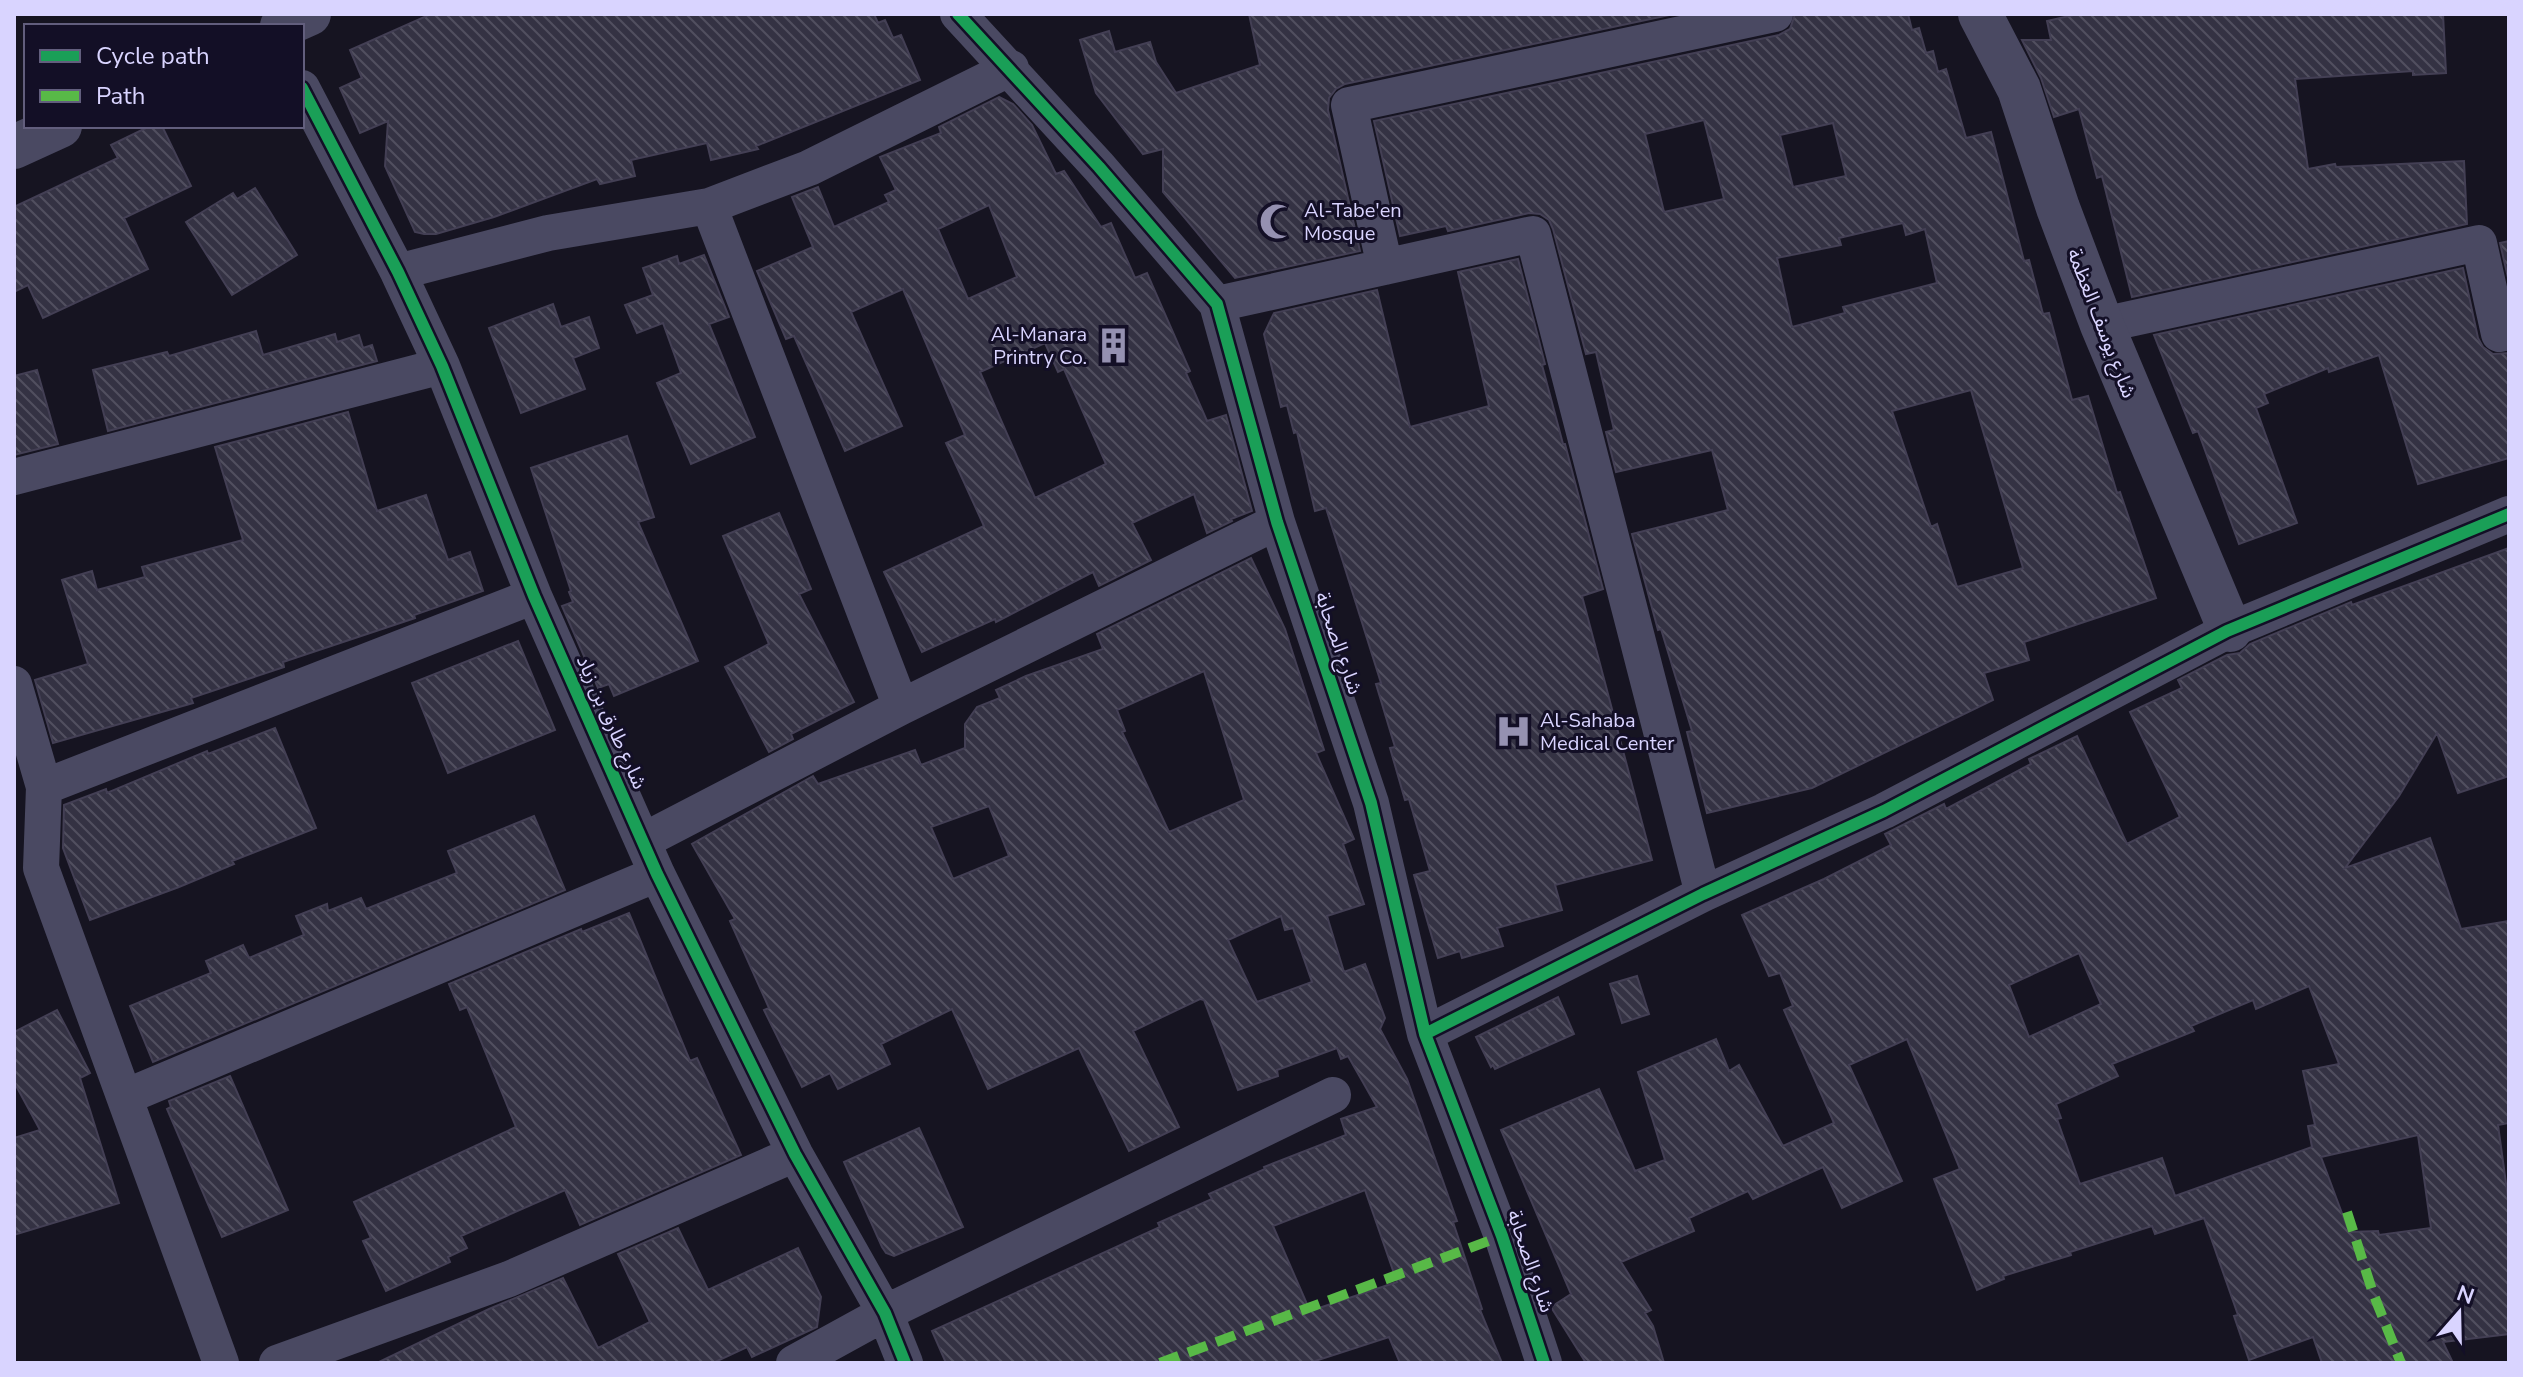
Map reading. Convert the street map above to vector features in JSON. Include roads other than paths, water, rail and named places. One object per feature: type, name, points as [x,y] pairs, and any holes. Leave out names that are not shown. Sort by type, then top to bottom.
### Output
[{"type":"street","points":[[286,24],[309,14]]},
{"type":"street","name":"شارع الصحابة","points":[[958,14],[1011,68],[1217,304],[1277,522],[1371,803],[1425,1034],[1502,1236],[1544,1363]]},
{"type":"street","points":[[1385,267],[1349,105],[1775,14]]},
{"type":"street","points":[[1981,14],[1991,14]]},
{"type":"street","name":"شارع يوسف العظمة","points":[[1981,14],[2019,89],[2058,208],[2102,325],[2230,630]]},
{"type":"street","points":[[398,272],[548,233],[709,206],[809,168],[1011,68]]},
{"type":"street","name":"شارع طارق بن زياد","points":[[304,92],[398,272],[442,366],[534,596],[657,874],[795,1154],[885,1313],[905,1363]]},
{"type":"street","points":[[14,147],[56,128]]},
{"type":"street","points":[[709,206],[901,707]]},
{"type":"street","points":[[1217,304],[1533,234],[1703,894]]},
{"type":"street","points":[[2102,325],[2479,243],[2499,334],[2509,332]]},
{"type":"street","points":[[14,477],[442,366]]},
{"type":"street","points":[[1425,1034],[1703,894],[1884,811],[2230,630],[2509,514]]},
{"type":"street","points":[[643,841],[901,707],[1277,522]]},
{"type":"street","points":[[44,787],[534,596]]},
{"type":"street","points":[[14,684],[44,787],[41,868],[221,1363]]},
{"type":"street","points":[[125,1097],[657,874]]},
{"type":"street","points":[[794,1363],[885,1313],[1333,1095]]},
{"type":"street","points":[[277,1363],[509,1279],[795,1154]]},
{"type":"place","name":"Al-Tabe'en Mosque","points":[[1278,221]]},
{"type":"place","name":"Al-Manara Printry Co.","points":[[1113,345]]},
{"type":"place","name":"Al-Sahaba Medical Center","points":[[1514,731]]}]
